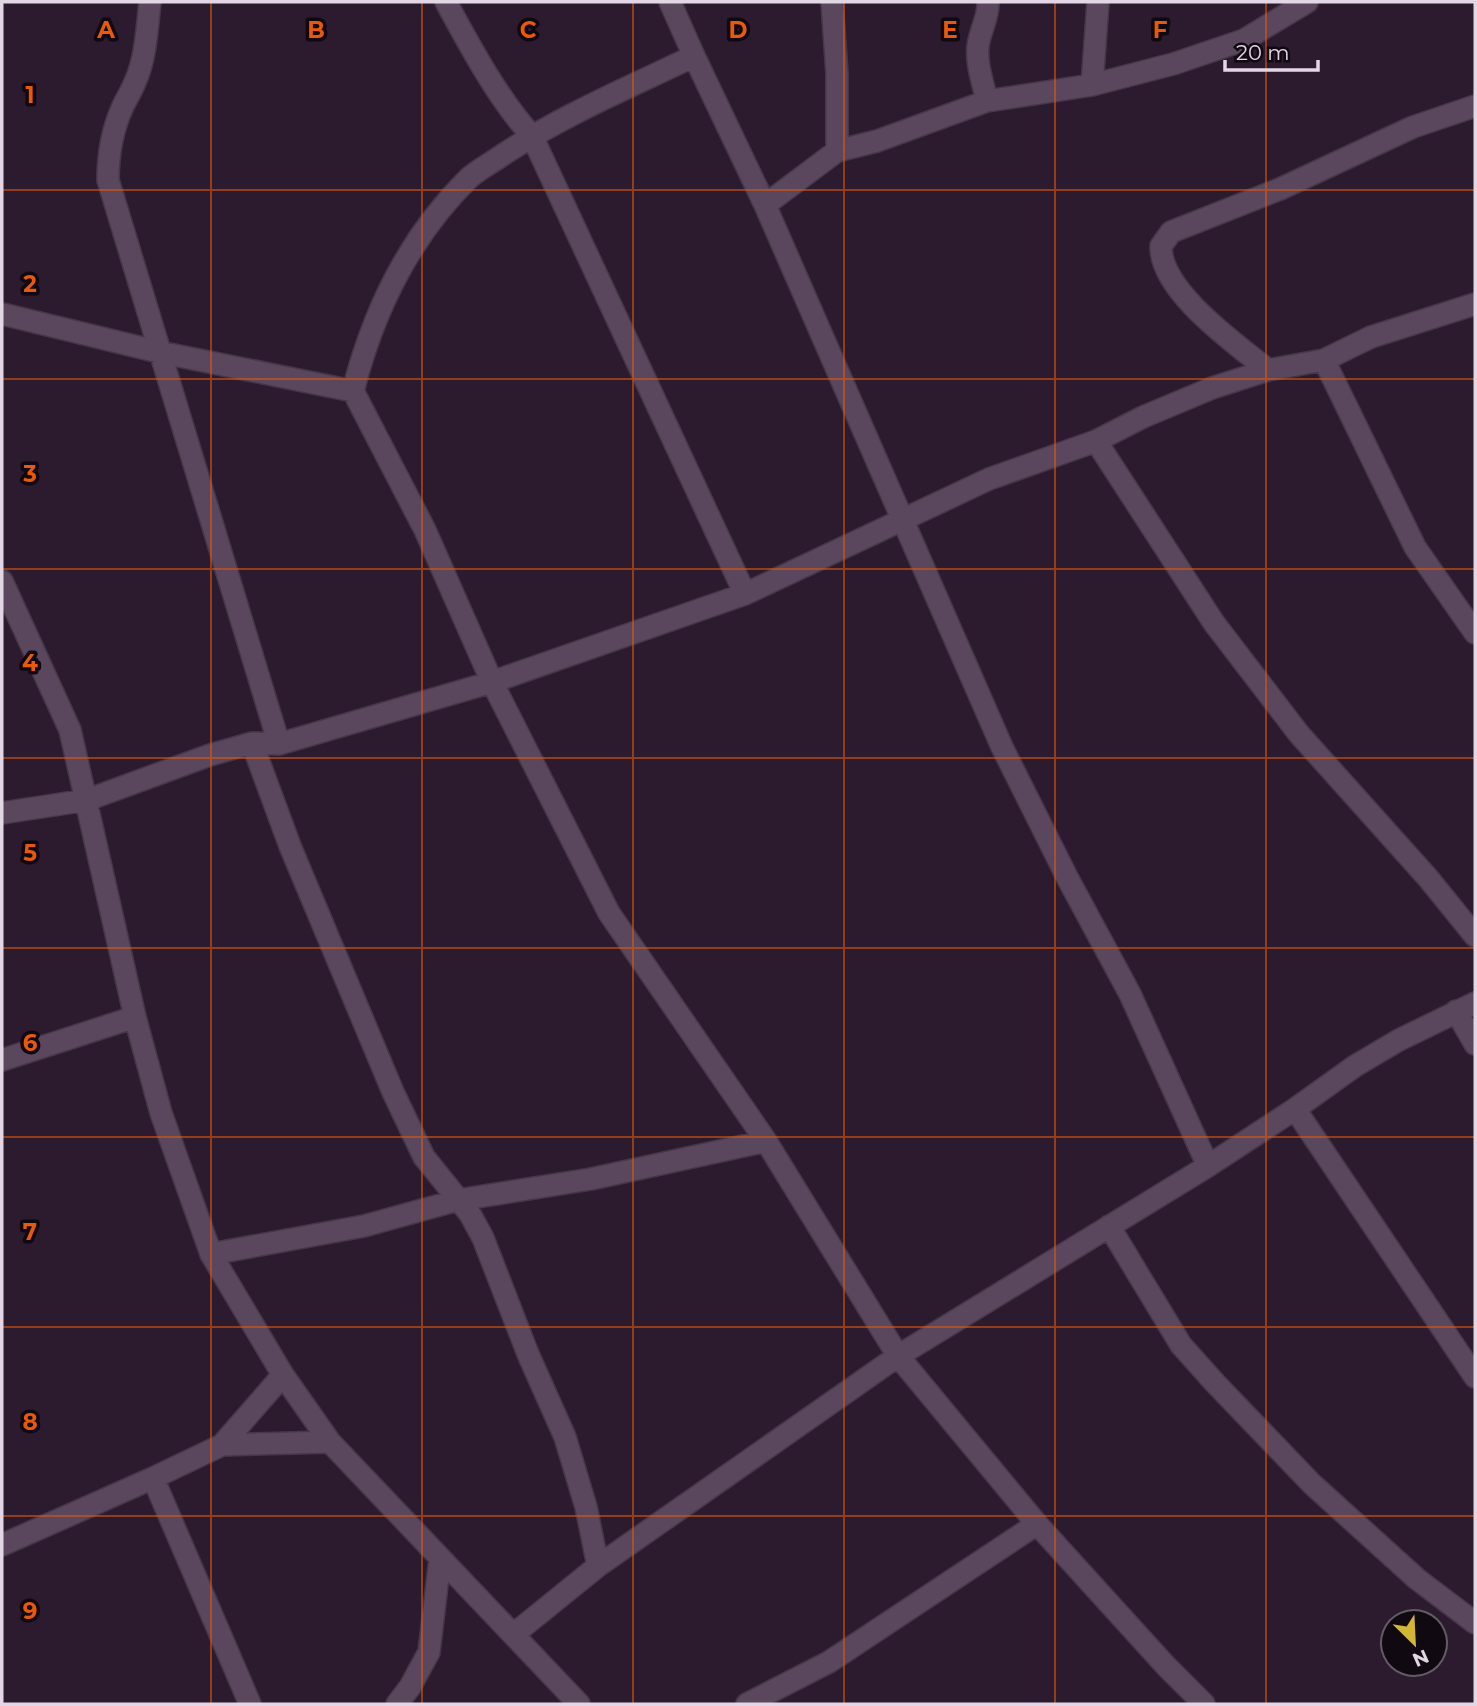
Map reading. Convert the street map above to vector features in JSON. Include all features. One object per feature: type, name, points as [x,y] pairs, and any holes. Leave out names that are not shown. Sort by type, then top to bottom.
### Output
[{"type":"street","points":[[150,2],[136,80],[112,135],[108,154],[108,180],[279,744]]},
{"type":"street","points":[[446,2],[463,34],[519,122],[532,136],[745,594]]},
{"type":"street","points":[[670,2],[765,205],[1002,747],[1068,879],[1130,994],[1208,1166]]},
{"type":"street","points":[[832,2],[837,74],[837,151]]},
{"type":"street","points":[[987,101],[977,60],[978,43],[988,11],[988,2]]},
{"type":"street","points":[[1092,85],[1098,2]]},
{"type":"street","points":[[765,205],[837,151],[877,141],[987,101],[1092,85],[1173,64],[1244,40],[1307,2]]},
{"type":"street","points":[[694,56],[532,136],[470,177],[416,241],[384,302],[363,353],[353,391],[425,530],[492,682],[610,913],[766,1141],[898,1356],[1037,1524],[1166,1667],[1203,1704]]},
{"type":"street","points":[[1268,370],[1196,310],[1163,265],[1161,246],[1171,232],[1280,189],[1413,127],[1475,106]]},
{"type":"street","points":[[2,813],[87,800],[210,755],[252,743],[279,744],[492,682],[745,594],[989,479],[1096,441],[1143,417],[1212,388],[1268,370],[1324,359],[1371,337],[1475,304]]},
{"type":"street","points":[[2,314],[159,352],[353,391]]},
{"type":"street","points":[[1324,359],[1415,547],[1475,633]]},
{"type":"street","points":[[1096,441],[1214,623],[1282,712],[1475,936]]},
{"type":"street","points":[[2,581],[70,730],[135,1017],[161,1113],[211,1254],[283,1375],[330,1442],[579,1704]]},
{"type":"street","points":[[252,743],[290,846],[393,1092],[424,1157],[470,1214],[483,1238],[528,1354],[565,1437],[586,1507],[598,1566]]},
{"type":"street","points":[[513,1634],[598,1566],[898,1356],[1208,1166],[1296,1109],[1355,1066],[1466,1007],[1475,1044]]},
{"type":"street","points":[[2,1060],[135,1017]]},
{"type":"street","points":[[1296,1109],[1475,1377]]},
{"type":"street","points":[[211,1254],[364,1226],[458,1200],[591,1179],[766,1141]]},
{"type":"street","points":[[1109,1226],[1181,1345],[1215,1383],[1312,1484],[1417,1579],[1475,1623]]},
{"type":"street","points":[[2,1545],[222,1445],[283,1375]]},
{"type":"street","points":[[222,1445],[330,1442]]},
{"type":"street","points":[[153,1478],[250,1704]]},
{"type":"street","points":[[747,1704],[830,1662],[1037,1524]]},
{"type":"street","points":[[397,1704],[410,1687],[429,1651],[440,1559]]}]
